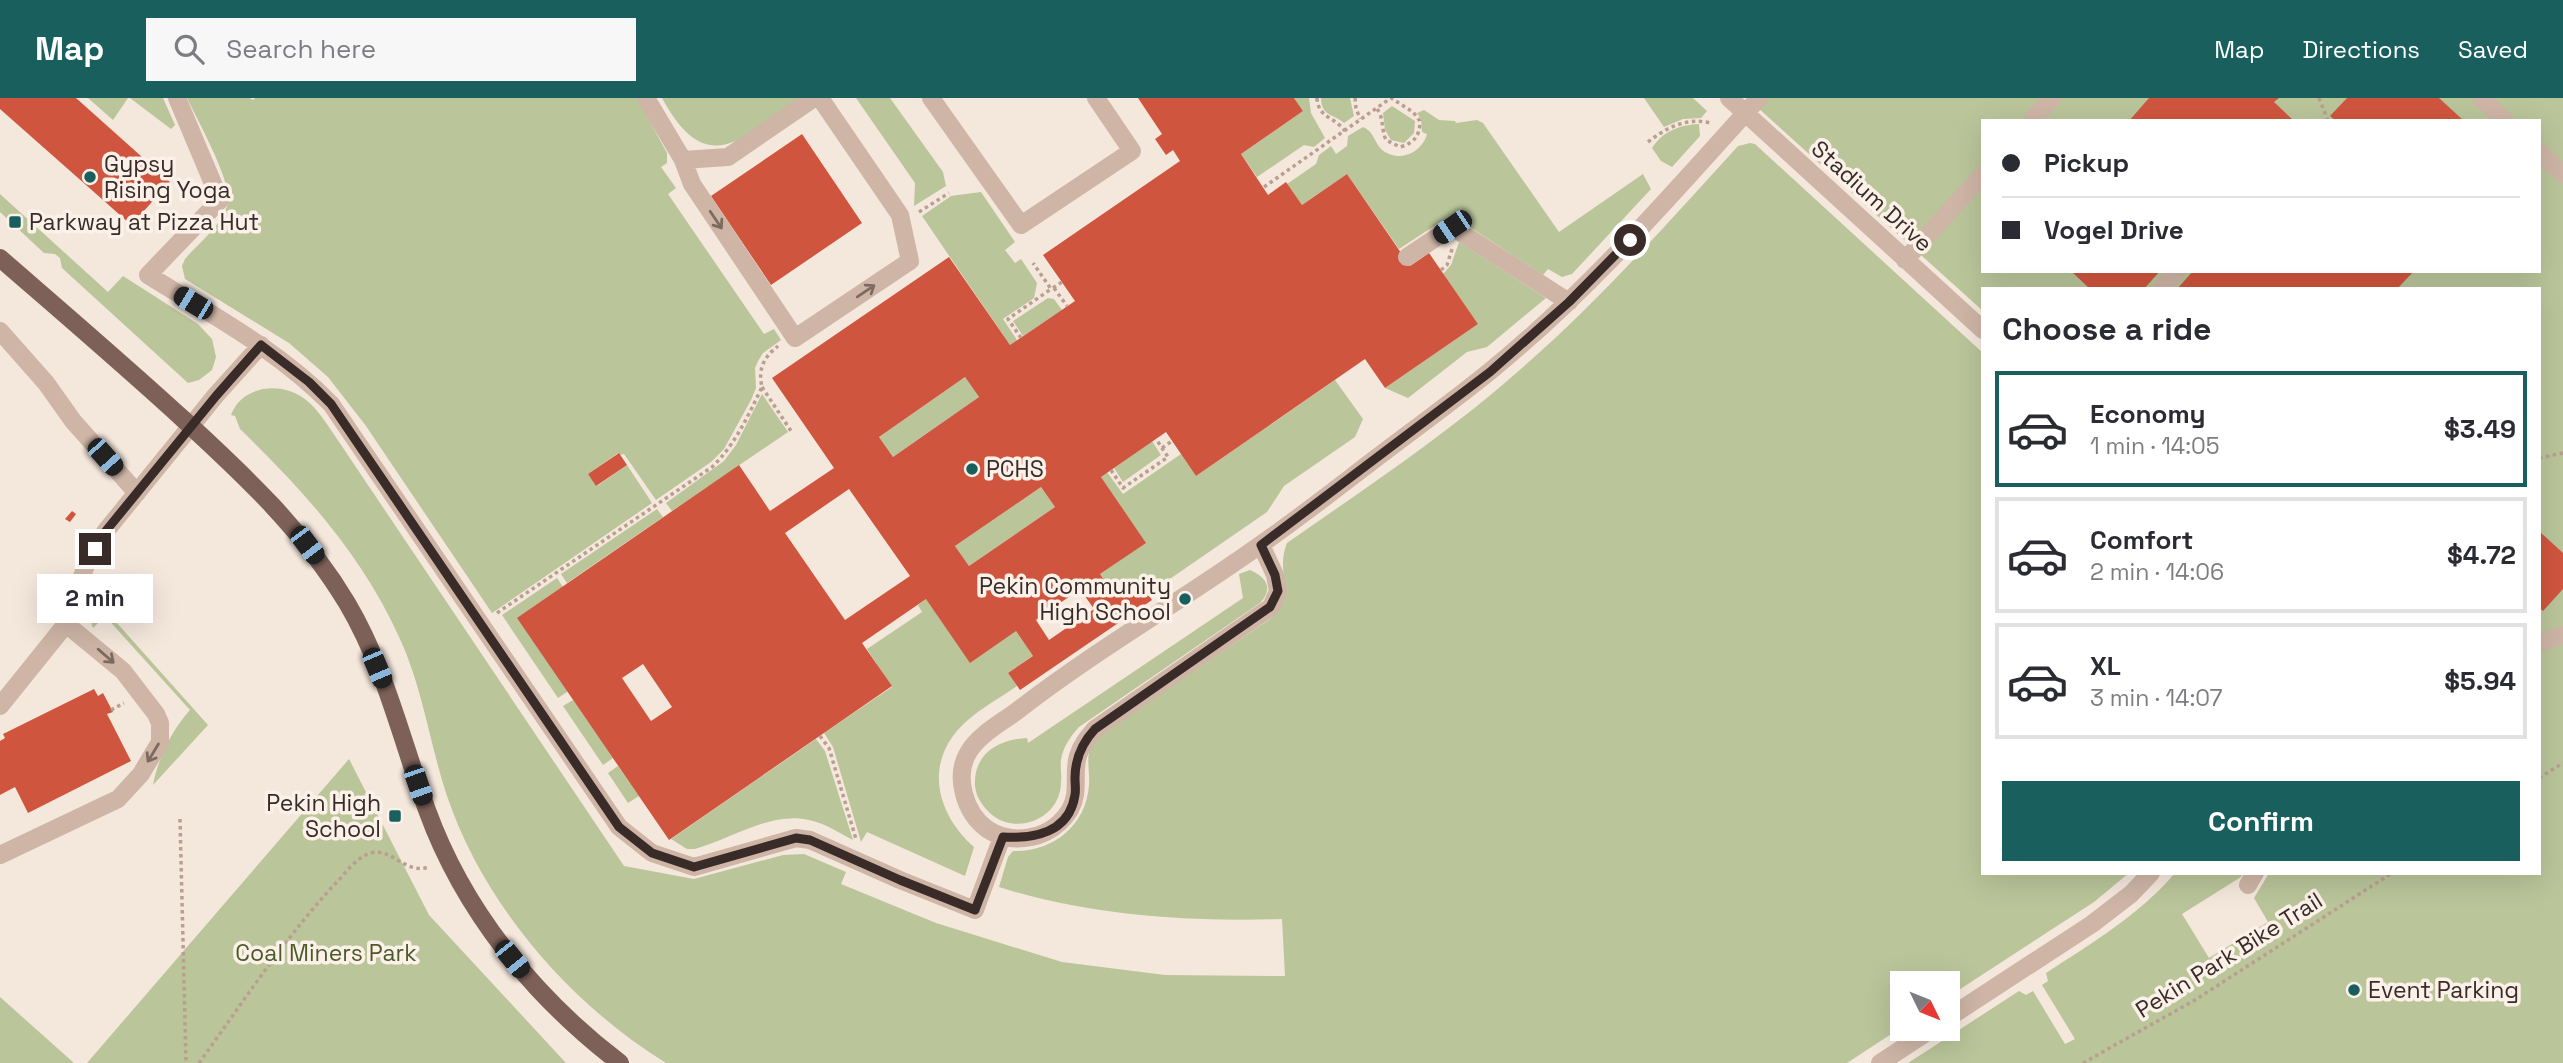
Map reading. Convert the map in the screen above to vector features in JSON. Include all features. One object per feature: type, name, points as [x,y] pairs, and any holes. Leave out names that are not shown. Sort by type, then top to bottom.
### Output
[{"type":"main road","points":[[0,258],[238,469],[274,506],[323,565],[348,604],[386,687],[427,810],[447,858],[482,918],[526,976],[565,1018],[620,1063]]},
{"type":"street","points":[[177,98],[220,200],[148,275],[261,345],[309,382],[331,404],[619,827],[652,853],[694,867],[796,838],[810,840],[975,910],[1003,837]]},
{"type":"street","points":[[646,98],[683,160],[692,184],[795,338],[910,261],[900,215],[820,98]]},
{"type":"street","points":[[683,160],[728,157],[814,98]]},
{"type":"street","points":[[931,98],[1021,225],[1132,151],[1096,98]]},
{"type":"street","name":"Stadium Drive","points":[[1729,98],[1981,328]]},
{"type":"street","points":[[1261,545],[1275,575],[1278,591],[1270,607],[1095,729],[1085,740],[1078,755],[1074,775],[1075,795],[1068,813],[1056,826],[1042,835],[1024,838],[1003,837],[985,828],[963,795],[966,755],[977,742],[1040,693],[1261,545],[1490,372],[1569,302],[1630,240],[1759,98]]},
{"type":"street","points":[[2033,119],[2052,98]]},
{"type":"street","points":[[2481,98],[2503,119]]},
{"type":"street","points":[[2541,154],[2563,174]]},
{"type":"street","points":[[1905,260],[1981,176]]},
{"type":"street","points":[[1407,257],[1452,227],[1569,302]]},
{"type":"street","points":[[2163,287],[2176,273]]},
{"type":"street","points":[[0,331],[46,383],[72,421],[137,493]]},
{"type":"street","points":[[0,706],[66,624],[86,565],[105,532],[261,345]]},
{"type":"street","points":[[0,855],[118,799],[141,774],[160,742],[160,723],[156,714],[124,671],[66,624]]},
{"type":"street","points":[[2541,642],[2563,635]]},
{"type":"street","points":[[1960,1010],[2092,924],[2132,894],[2149,875]]},
{"type":"street","points":[[1880,1063],[1914,1041]]},
{"type":"path","points":[[1317,98],[1318,107],[1324,116],[1339,123],[1345,131]]},
{"type":"path","points":[[1355,98],[1361,120]]},
{"type":"path","points":[[1264,187],[1391,98],[1413,112],[1420,121],[1417,137],[1411,144],[1400,147],[1386,140],[1381,114],[1377,108]]},
{"type":"path","points":[[2319,98],[2329,119]]},
{"type":"path","points":[[1648,142],[1672,125],[1701,121],[1715,124]]},
{"type":"path","points":[[919,212],[949,193]]},
{"type":"path","points":[[1441,270],[1447,265],[1453,240]]},
{"type":"path","points":[[1033,263],[1067,306]]},
{"type":"path","points":[[1021,338],[1008,319],[1062,282]]},
{"type":"path","points":[[783,343],[771,351],[761,365],[760,376],[762,387],[791,431]]},
{"type":"path","points":[[497,613],[712,467],[728,450],[762,387]]},
{"type":"path","points":[[1111,470],[1124,488],[1168,457],[1156,439]]},
{"type":"path","points":[[1162,448],[1172,441]]},
{"type":"path","points":[[2541,458],[2563,453]]},
{"type":"path","points":[[111,710],[125,702]]},
{"type":"path","points":[[820,736],[829,748],[859,847]]},
{"type":"path","points":[[2541,777],[2563,763]]},
{"type":"path","points":[[180,819],[186,1063]]},
{"type":"path","points":[[199,1063],[291,933],[362,858],[380,852],[413,869],[421,870],[447,858]]},
{"type":"path","name":"Pekin Park Bike Trail","points":[[2083,1063],[2195,1000],[2389,875]]},
{"type":"green space","points":[[88,98],[128,98],[113,120]]},
{"type":"green space","points":[[130,98],[163,98],[175,125],[171,129]]},
{"type":"green space","points":[[187,98],[637,98],[667,153],[667,163],[661,167],[676,188],[668,194],[764,334],[774,329],[781,340],[763,353],[758,361],[755,368],[756,388],[724,449],[711,462],[656,500],[624,454],[618,453],[588,474],[597,486],[627,465],[652,503],[492,613],[366,426],[328,377],[289,343],[185,279],[182,266],[185,259],[216,226],[228,203],[220,167]]},
{"type":"green space","points":[[662,98],[799,98],[742,137],[726,144],[710,145],[694,139],[678,123]]},
{"type":"green space","points":[[856,98],[890,98],[943,172],[946,186],[914,206],[915,183]]},
{"type":"green space","points":[[1294,98],[1309,98],[1311,113],[1325,138],[1314,147],[1304,145],[1257,177],[1241,154],[1303,111]]},
{"type":"green space","points":[[1321,98],[1350,98],[1354,116],[1344,123],[1323,108]]},
{"type":"green space","points":[[1644,98],[1693,98],[1707,111],[1701,118],[1683,119],[1664,127]]},
{"type":"green space","points":[[1747,98],[2563,98],[2563,1063],[1908,1063],[1942,1041],[1960,1041],[1960,1029],[2019,991],[2026,995],[2033,991],[2065,1044],[2075,1039],[2042,985],[2048,981],[2046,973],[2130,915],[2173,875],[2242,875],[2182,914],[2209,958],[2268,922],[2254,898],[2268,875],[2541,875],[2541,287],[1981,287],[1981,309]]},
{"type":"green space","points":[[1392,106],[1415,121],[1414,133],[1404,143],[1391,140],[1385,130],[1383,113]]},
{"type":"green space","points":[[1424,110],[1439,120],[1456,123],[1477,120],[1483,123],[1559,232],[1643,174],[1651,189],[1572,274],[1562,277],[1548,269],[1543,275],[1451,215],[1399,249],[1347,174],[1302,205],[1287,184],[1316,164],[1319,155],[1331,146],[1336,154],[1347,146],[1348,136],[1363,127],[1381,149],[1388,153],[1402,156],[1415,151],[1427,134],[1422,132],[1421,119],[1417,113]]},
{"type":"green space","points":[[1699,124],[1700,136],[1672,167],[1661,161],[1652,148],[1661,137],[1679,128]]},
{"type":"green space","points":[[1755,144],[1981,351],[1981,875],[2127,875],[2094,902],[1960,989],[1960,971],[1890,971],[1890,1035],[1847,1063],[666,1063],[630,1039],[564,981],[507,913],[463,836],[441,777],[415,677],[385,609],[350,552],[330,526],[287,476],[240,429],[235,416],[231,415],[243,398],[272,388],[292,392],[314,408],[624,866],[694,879],[783,855],[804,854],[846,872],[841,884],[936,923],[1062,962],[1165,975],[1285,976],[1282,919],[1175,918],[1069,905],[999,887],[1008,857],[1013,851],[1041,847],[1054,841],[1074,824],[1087,800],[1088,756],[1091,745],[1100,735],[1270,619],[1283,599],[1283,565],[1287,543],[1437,437],[1494,392],[1551,342],[1659,232],[1738,146]]},
{"type":"green space","points":[[981,192],[1015,242],[1005,250],[1015,263],[1021,259],[1037,283],[1034,298],[1003,319],[1017,340],[1010,345],[922,216],[951,196]]},
{"type":"green space","points":[[0,194],[108,292],[123,276],[198,324],[212,339],[216,357],[212,370],[199,380],[188,383],[62,268],[60,258],[55,254],[44,253],[0,212]]},
{"type":"green space","points":[[1459,242],[1546,298],[1487,347],[1467,352],[1408,398],[1385,388],[1478,324],[1443,274],[1451,265]]},
{"type":"green space","points":[[1048,298],[1054,299],[1062,310],[1023,336],[1013,321]]},
{"type":"green space","points":[[965,377],[979,397],[893,457],[879,437]]},
{"type":"green space","points":[[1335,380],[1363,419],[1355,437],[1284,486],[1267,512],[1148,594],[1139,582],[1116,598],[1100,574],[1145,543],[1101,477],[1107,472],[1123,494],[1181,454],[1196,476]]},
{"type":"green space","points":[[762,394],[788,432],[672,511],[666,503],[724,461],[736,445]]},
{"type":"green space","points":[[1152,441],[1161,455],[1123,482],[1114,468]]},
{"type":"green space","points":[[1041,487],[1055,507],[969,566],[955,546]]},
{"type":"green space","points":[[657,509],[663,517],[567,583],[561,574]]},
{"type":"green space","points":[[1250,570],[1266,584],[1267,592],[1260,603],[1079,727],[1067,742],[1062,755],[1060,790],[1055,803],[1046,814],[1033,821],[1013,824],[998,819],[988,811],[979,799],[975,786],[978,765],[990,750],[1017,739],[1027,738],[1028,743],[1243,598],[1239,574]]},
{"type":"green space","points":[[99,574],[122,598],[108,613],[208,725],[153,785],[167,745],[190,710],[105,616],[93,628],[88,600]]},
{"type":"green space","points":[[557,578],[563,587],[567,692],[558,698],[502,615]]},
{"type":"green space","points":[[926,599],[1016,631],[1033,656],[1008,673],[1017,686],[983,708],[959,728],[940,765],[941,795],[946,810],[953,823],[974,847],[965,876],[867,832],[861,842],[833,747],[824,733],[892,687],[867,649],[922,612],[918,605]]},
{"type":"green space","points":[[573,700],[613,758],[603,765],[563,706]]},
{"type":"green space","points":[[816,739],[825,751],[853,840],[821,823],[795,818],[751,827],[695,849],[687,849],[671,839]]},
{"type":"green space","name":"Coal Miners Park","points":[[349,759],[429,915],[566,1063],[87,1063]]},
{"type":"green space","points":[[618,766],[639,796],[628,803],[608,773]]},
{"type":"green space","points":[[0,997],[74,1063],[0,1063]]},
{"type":"building","points":[[0,98],[76,98],[170,182],[133,223],[129,223],[0,109]]},
{"type":"building","name":"PCHS","points":[[1138,98],[1294,98],[1303,111],[1241,154],[1268,195],[1286,182],[1302,205],[1347,174],[1410,266],[1429,253],[1478,324],[1385,388],[1365,359],[1196,476],[1166,432],[1101,477],[1146,543],[1100,574],[1116,598],[1140,582],[1152,600],[1020,690],[1008,673],[1033,656],[1016,631],[970,663],[926,599],[862,643],[892,686],[669,840],[517,618],[739,465],[770,511],[834,468],[772,378],[949,257],[1010,345],[1075,301],[1043,255],[1180,161],[1173,150],[1166,155],[1155,139],[1162,134]],"holes":[[[965,377],[979,397],[893,457],[879,437]],[[1041,487],[1055,507],[969,566],[955,546]],[[849,489],[910,576],[845,620],[785,533]],[[1080,589],[1094,609],[1049,640],[1036,620]],[[643,664],[672,707],[651,721],[622,678]]]},
{"type":"building","points":[[2149,98],[2279,98],[2274,102],[2292,119],[2131,119]]},
{"type":"building","points":[[2347,98],[2439,98],[2462,119],[2334,119],[2330,116]]},
{"type":"building","points":[[802,134],[862,223],[771,285],[711,196]]},
{"type":"building","points":[[2073,273],[2158,273],[2146,287],[2088,287]]},
{"type":"building","points":[[2191,273],[2412,273],[2399,287],[2179,287]]},
{"type":"building","points":[[619,453],[627,465],[596,486],[588,474]]},
{"type":"building","points":[[72,511],[76,514],[70,522],[65,519]]},
{"type":"building","points":[[2541,533],[2563,553],[2563,589],[2543,611]]},
{"type":"building","points":[[94,689],[98,696],[103,693],[113,712],[107,714],[131,761],[28,813],[15,787],[0,795],[0,741],[5,738],[3,734]]},
{"type":"place","name":"Gypsy Rising Yoga","points":[[90,177]]},
{"type":"place","name":"Parkway at Pizza Hut","points":[[15,222]]},
{"type":"place","name":"PCHS","points":[[972,469]]},
{"type":"place","name":"Pekin Community High School","points":[[1185,599]]},
{"type":"place","name":"Pekin High School","points":[[395,816]]},
{"type":"place","name":"Event Parking","points":[[2354,990]]},
{"type":"route","points":[[95,549],[105,532],[191,426],[261,345],[309,382],[331,404],[619,827],[652,853],[694,867],[796,838],[810,840],[975,910],[1003,837],[1042,835],[1056,826],[1068,813],[1075,795],[1074,775],[1078,755],[1085,740],[1095,729],[1270,607],[1278,591],[1275,575],[1261,545],[1490,372],[1569,302],[1630,240]]}]
